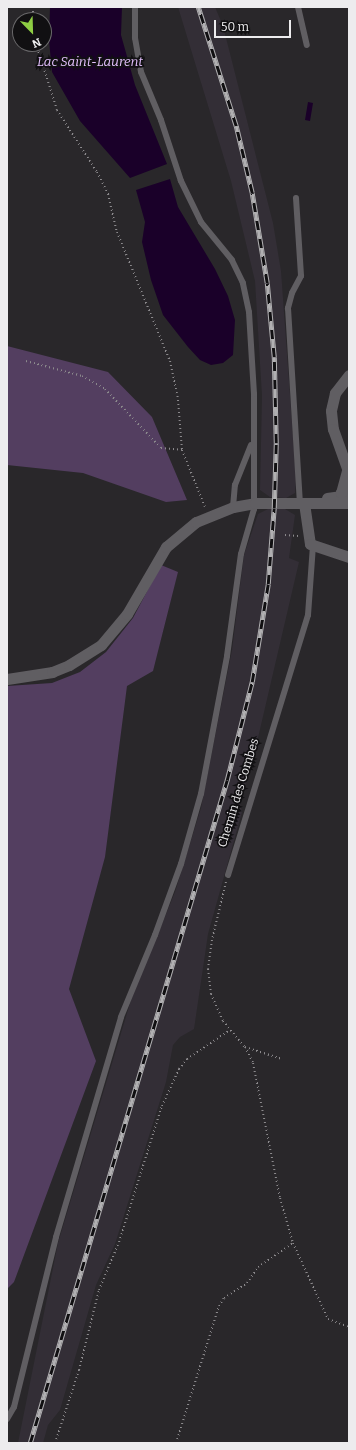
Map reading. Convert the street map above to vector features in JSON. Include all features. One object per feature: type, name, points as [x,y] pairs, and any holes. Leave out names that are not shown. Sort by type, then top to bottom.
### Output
[{"type":"street","points":[[7,679],[52,672],[69,665],[101,645],[127,614],[166,547],[196,522],[233,507],[255,503],[302,503],[347,499],[348,472],[333,429],[331,411],[335,393],[349,374]]},
{"type":"street","name":"Chemin des Combes","points":[[302,503],[308,540],[313,546]]},
{"type":"street","points":[[313,546],[349,557]]},
{"type":"lane","points":[[7,1419],[14,1408],[56,1237],[121,1017],[156,935],[178,872],[201,794],[227,656],[240,554],[251,527],[255,503],[252,442],[254,394],[249,312],[243,283],[232,260],[200,222],[181,181],[161,120],[141,72],[135,38],[135,7]]},
{"type":"lane","points":[[298,7],[307,45]]},
{"type":"lane","points":[[296,198],[301,276],[292,293],[288,308],[302,503]]},
{"type":"lane","points":[[233,507],[235,485],[252,442]]},
{"type":"lane","name":"Chemin des Combes","points":[[228,875],[308,615],[313,546]]},
{"type":"path","points":[[39,52],[57,110],[97,172],[108,194],[123,247],[170,361],[178,400],[182,450],[207,510]]},
{"type":"path","points":[[26,361],[82,376],[105,389],[161,448],[182,450]]},
{"type":"path","points":[[286,535],[293,536]]},
{"type":"path","points":[[228,875],[212,940],[208,976],[212,994],[230,1030],[245,1046],[253,1063],[280,1198],[293,1243],[328,1319],[349,1327]]},
{"type":"path","points":[[55,1443],[79,1370],[99,1290],[119,1242],[165,1099],[187,1059],[230,1030]]},
{"type":"path","points":[[245,1046],[282,1058]]},
{"type":"path","points":[[176,1443],[219,1306],[224,1298],[247,1283],[258,1267],[293,1243]]},
{"type":"shaded area","points":[[178,7],[215,7],[223,26],[273,223],[281,271],[296,478],[295,493],[286,498],[270,497],[260,490],[262,396],[255,281],[231,181]]},
{"type":"shaded area","points":[[7,346],[108,372],[152,417],[187,500],[166,502],[83,473],[7,465]]},
{"type":"shaded area","points":[[270,508],[285,509],[295,515],[289,558],[299,562],[254,755],[240,803],[242,812],[208,934],[194,1029],[180,1037],[173,1045],[166,1082],[115,1244],[96,1285],[60,1410],[48,1425],[43,1443],[18,1443],[58,1243],[131,1000],[175,892],[201,808],[232,650],[244,555],[258,514]]},
{"type":"shaded area","points":[[161,565],[178,572],[153,671],[127,686],[105,857],[69,989],[96,1061],[14,1282],[7,1289],[7,686],[52,683],[80,672],[106,652],[133,618]]},
{"type":"water","name":"Lac Saint-Laurent","points":[[50,7],[122,7],[121,35],[135,85],[167,164],[130,178],[80,121],[52,72],[50,52],[52,52],[52,12],[50,12]]},
{"type":"water","points":[[308,102],[313,103],[310,121],[305,120]]},
{"type":"water","points":[[170,179],[178,207],[215,269],[228,296],[235,320],[233,355],[223,363],[211,365],[200,360],[188,347],[163,315],[151,280],[142,242],[145,222],[136,190]]},
{"type":"railway","points":[[30,1443],[227,780],[252,682],[268,584],[274,508],[276,443],[274,357],[267,283],[252,193],[236,126],[198,7]]}]
